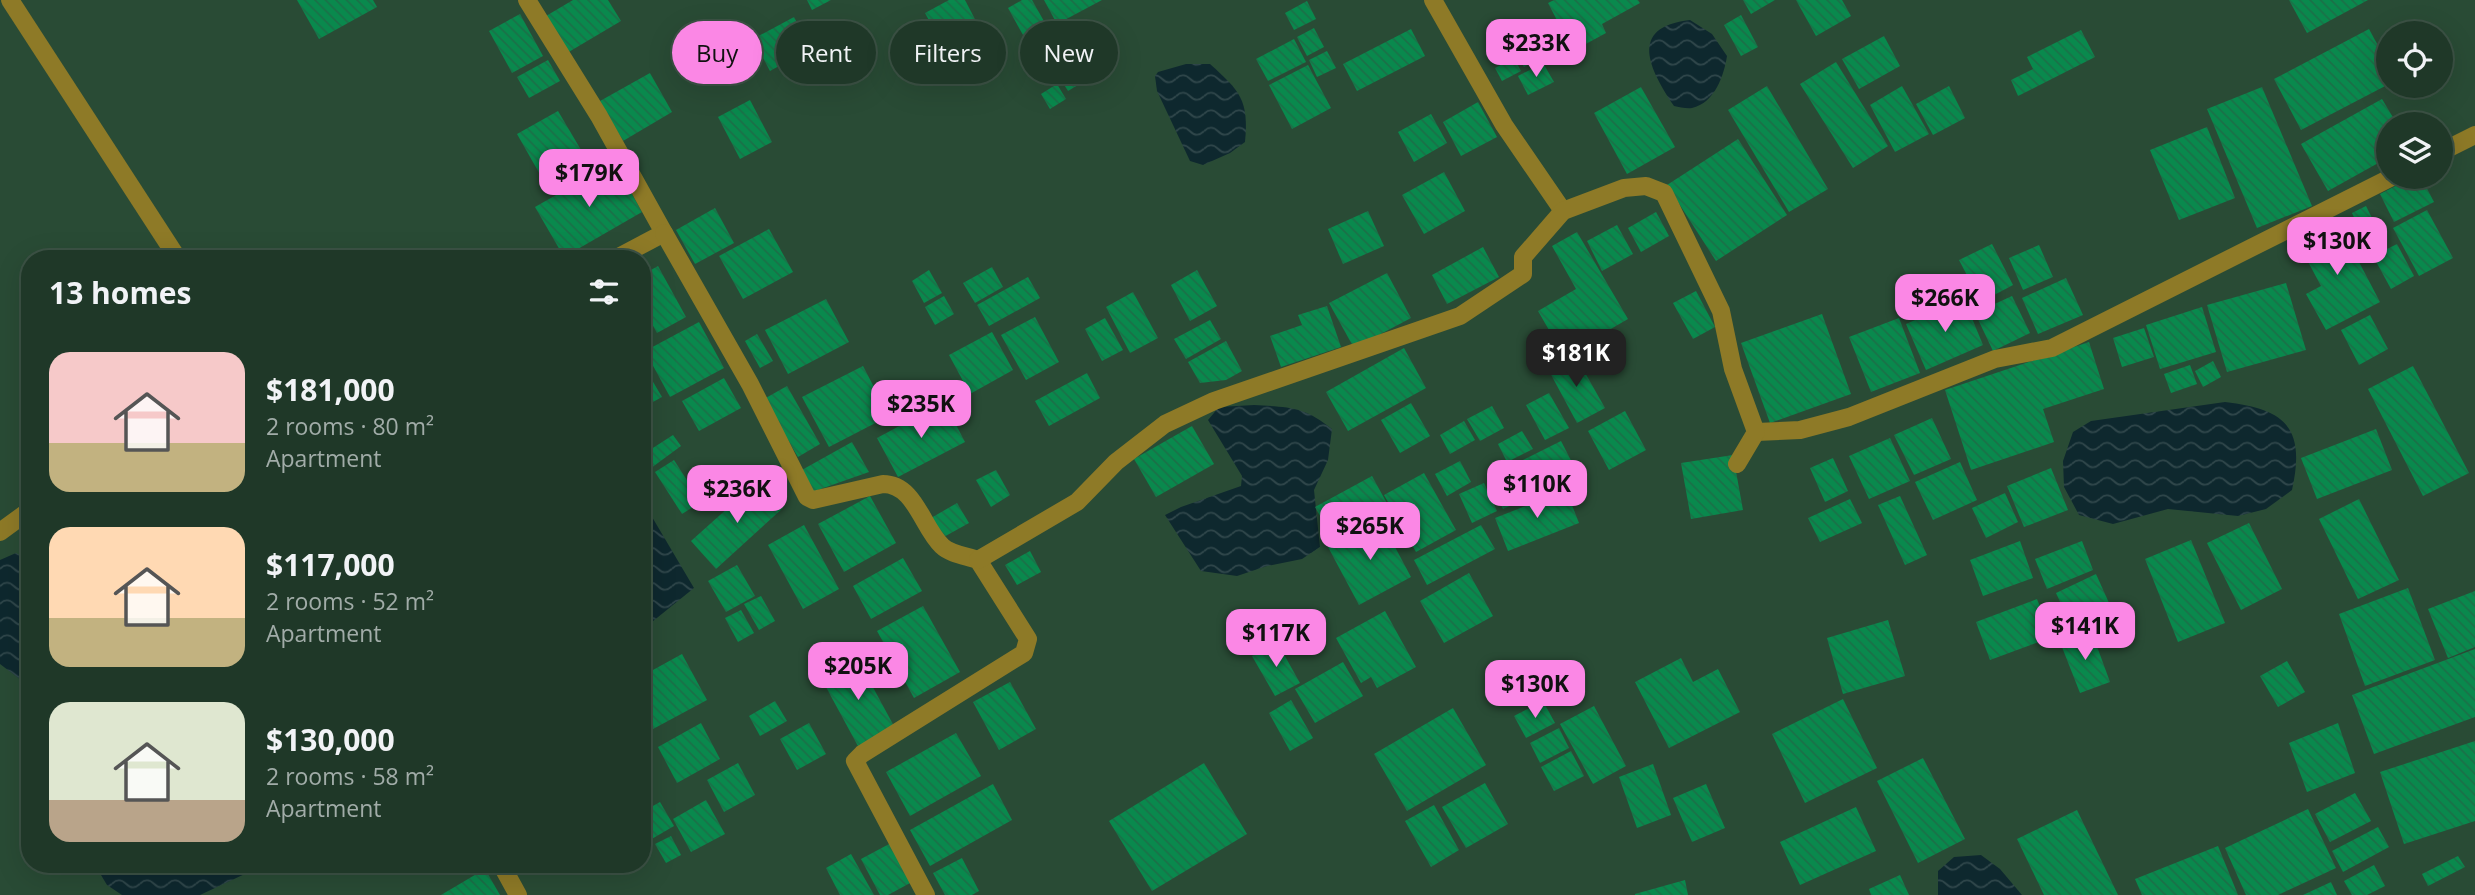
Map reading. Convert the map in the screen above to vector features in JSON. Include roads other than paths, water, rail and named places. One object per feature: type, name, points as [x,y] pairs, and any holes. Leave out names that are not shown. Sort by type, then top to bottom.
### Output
[{"type":"street","points":[[10,0],[172,250]]},
{"type":"street","points":[[527,0],[599,116],[750,384],[807,497],[813,500],[883,484],[903,488],[934,538],[945,549],[978,560],[1028,639],[1024,653],[862,754],[855,761],[926,895]]},
{"type":"street","points":[[1433,0],[1504,125],[1563,211]]},
{"type":"street","points":[[2453,146],[2475,135]]},
{"type":"street","points":[[1756,432],[1800,430],[1849,417],[1995,359],[2052,348],[2376,185]]},
{"type":"street","points":[[978,560],[1077,502],[1116,462],[1165,424],[1214,401],[1460,316],[1523,274],[1523,257],[1563,211],[1624,188],[1646,186],[1664,193],[1721,311],[1733,369],[1756,432]]},
{"type":"street","points":[[632,250],[664,233]]},
{"type":"street","points":[[1737,464],[1756,432]]},
{"type":"street","points":[[0,531],[21,516]]},
{"type":"street","points":[[506,873],[518,895]]},
{"type":"water","points":[[1690,20],[1712,34],[1727,56],[1721,79],[1712,94],[1700,105],[1688,108],[1674,106],[1658,78],[1649,52],[1651,41],[1658,31],[1670,24]]},
{"type":"water","points":[[1186,64],[1210,64],[1235,89],[1244,106],[1245,142],[1230,153],[1203,165],[1190,161],[1157,91],[1155,76],[1158,72]]},
{"type":"water","points":[[2225,402],[2263,410],[2286,425],[2293,436],[2296,451],[2292,490],[2266,509],[2238,516],[2168,509],[2113,524],[2079,515],[2064,487],[2063,461],[2073,432],[2091,421]]},
{"type":"water","points":[[1254,405],[1296,409],[1322,421],[1332,429],[1328,460],[1314,490],[1320,547],[1302,559],[1237,576],[1201,571],[1165,515],[1241,486],[1242,476],[1208,420],[1219,407]]},
{"type":"water","points":[[651,515],[694,588],[651,623]]},
{"type":"water","points":[[16,553],[21,556],[21,680],[0,664],[0,560]]},
{"type":"water","points":[[1981,855],[2000,869],[2022,895],[1938,895],[1938,871],[1954,857]]},
{"type":"water","points":[[100,873],[247,873],[200,895],[122,895],[107,885]]}]
